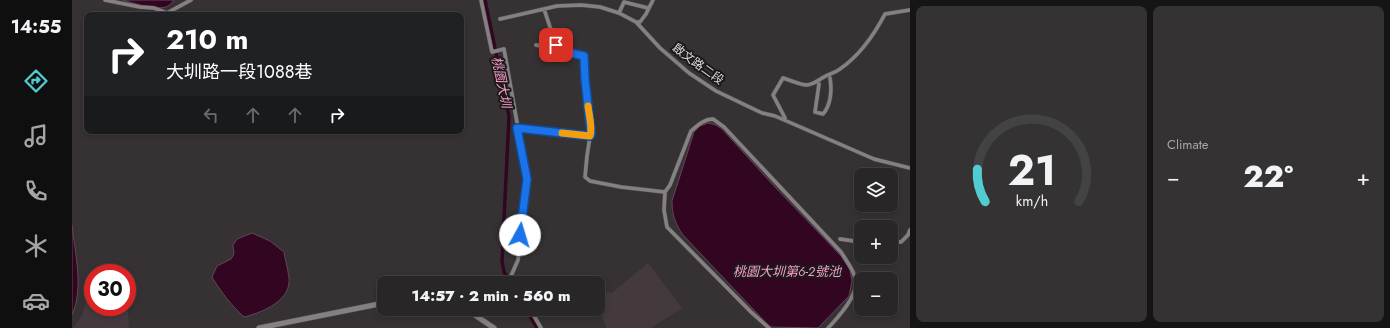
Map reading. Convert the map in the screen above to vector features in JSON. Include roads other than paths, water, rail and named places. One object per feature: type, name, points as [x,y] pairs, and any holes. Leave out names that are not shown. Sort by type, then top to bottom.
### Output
[{"type":"street","points":[[105,0],[140,7],[154,8],[167,12],[191,0]]},
{"type":"street","points":[[481,0],[492,52],[504,49],[527,179],[518,260],[510,276]]},
{"type":"street","points":[[636,22],[640,22],[653,0]]},
{"type":"street","points":[[619,13],[624,2],[648,8]]},
{"type":"street","name":"啟文路二段","points":[[500,19],[557,6],[580,5],[619,13],[636,22],[660,48],[689,73],[716,91],[762,113],[775,116],[874,159],[910,168]]},
{"type":"street","points":[[544,9],[559,50]]},
{"type":"street","points":[[784,120],[785,118],[773,95],[783,78],[806,85],[818,82],[823,77],[841,68],[858,52],[876,30],[885,14],[910,10]]},
{"type":"street","points":[[536,46],[584,56],[591,130],[585,177],[590,181],[621,187],[665,192]]},
{"type":"street","points":[[819,84],[815,112],[823,114],[828,106],[831,85],[830,78]]},
{"type":"street","points":[[770,328],[667,227],[664,210],[665,192],[670,185],[691,131],[698,124],[708,119],[713,119],[724,128],[841,252],[853,271],[857,287],[851,301],[828,328]]},
{"type":"street","points":[[517,128],[590,136]]},
{"type":"street","points":[[898,242],[902,242],[910,230]]},
{"type":"street","points":[[840,239],[854,241]]},
{"type":"street","points":[[259,328],[377,304]]},
{"type":"street","points":[[476,316],[494,328]]},
{"type":"street","points":[[534,316],[541,328]]},
{"type":"water","points":[[123,0],[174,1],[166,7],[156,8]]},
{"type":"water","name":"桃園大圳第6-2號池","points":[[708,123],[716,125],[722,129],[841,256],[850,270],[852,281],[849,296],[818,328],[770,327],[683,235],[678,227],[673,215],[672,201],[694,132],[700,126]]},
{"type":"water","points":[[72,225],[78,270],[78,282],[76,304],[72,315]]},
{"type":"water","points":[[252,233],[270,241],[284,252],[289,283],[283,296],[272,306],[258,313],[244,317],[226,298],[212,277],[217,266],[231,259],[234,254],[233,245],[237,239]]},
{"type":"waterway","name":"桃園大圳","points":[[485,0],[509,116],[502,261],[504,272],[507,276]]},
{"type":"waterway","name":"桃園大圳","points":[[530,316],[537,328]]}]
